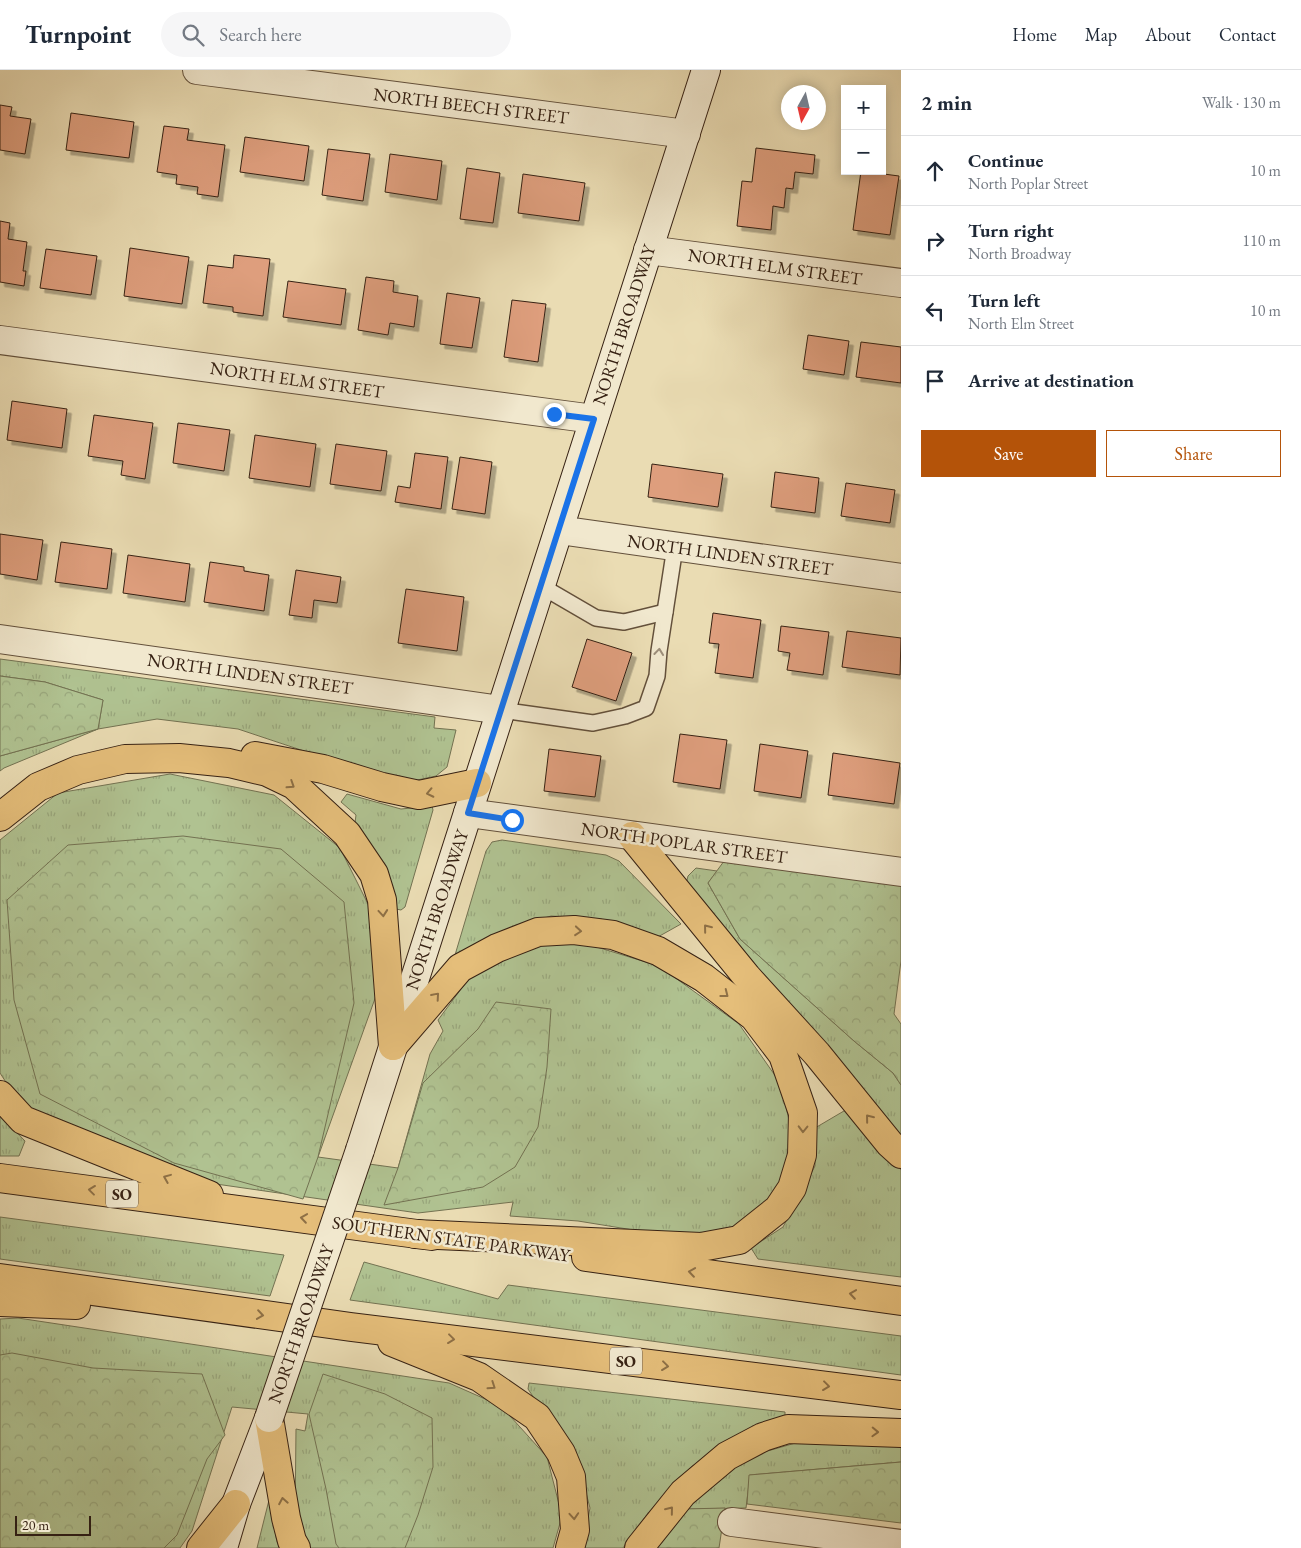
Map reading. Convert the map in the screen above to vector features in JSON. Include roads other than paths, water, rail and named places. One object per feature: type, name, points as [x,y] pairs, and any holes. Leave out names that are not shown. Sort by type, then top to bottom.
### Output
[{"type":"highway","points":[[0,794],[10,787],[69,761],[114,749],[157,745],[199,747],[275,759],[323,769],[382,787],[419,795],[477,783]]},
{"type":"highway","points":[[0,817],[38,787],[78,770],[125,760],[179,758],[229,763],[267,772],[294,785],[346,834],[374,874],[382,900],[393,1046]]},
{"type":"highway","points":[[632,836],[747,977],[817,1054],[890,1144],[901,1154]]},
{"type":"highway","points":[[393,1046],[460,968],[497,948],[538,932],[574,930],[613,935],[658,951],[704,978],[754,1017],[783,1055],[803,1113],[802,1155],[792,1188],[778,1209],[740,1240],[701,1247],[415,1234]]},
{"type":"highway","points":[[0,1095],[22,1120],[245,1210]]},
{"type":"highway","name":"SOUTHERN STATE PARKWAY","points":[[0,1178],[901,1301]]},
{"type":"highway","name":"SO","points":[[0,1278],[211,1309],[901,1395]]},
{"type":"highway","points":[[0,1302],[211,1309]]},
{"type":"highway","points":[[351,1327],[479,1377],[537,1417],[562,1452],[571,1478],[575,1530],[570,1548]]},
{"type":"highway","points":[[269,1418],[286,1518],[292,1541],[296,1548]]},
{"type":"highway","points":[[639,1548],[683,1493],[728,1456],[763,1438],[788,1429],[901,1433]]},
{"type":"highway","points":[[202,1548],[236,1504]]},
{"type":"street","name":"NORTH BEECH STREET","points":[[197,70],[686,134]]},
{"type":"street","name":"NORTH BROADWAY","points":[[223,1548],[236,1504],[269,1418],[360,1150],[706,70]]},
{"type":"street","name":"NORTH ELM STREET","points":[[648,250],[901,283]]},
{"type":"street","name":"NORTH ELM STREET","points":[[0,340],[594,419]]},
{"type":"street","name":"NORTH LINDEN STREET","points":[[559,530],[901,578]]},
{"type":"street","name":"NORTH LINDEN STREET","points":[[0,639],[501,710]]},
{"type":"street","name":"NORTH POPLAR STREET","points":[[468,813],[901,872]]},
{"type":"street","points":[[732,1522],[901,1544]]},
{"type":"lane","points":[[501,710],[593,723],[625,716],[646,708],[657,676],[675,547]]},
{"type":"lane","points":[[541,586],[596,618],[624,622],[665,612]]}]
